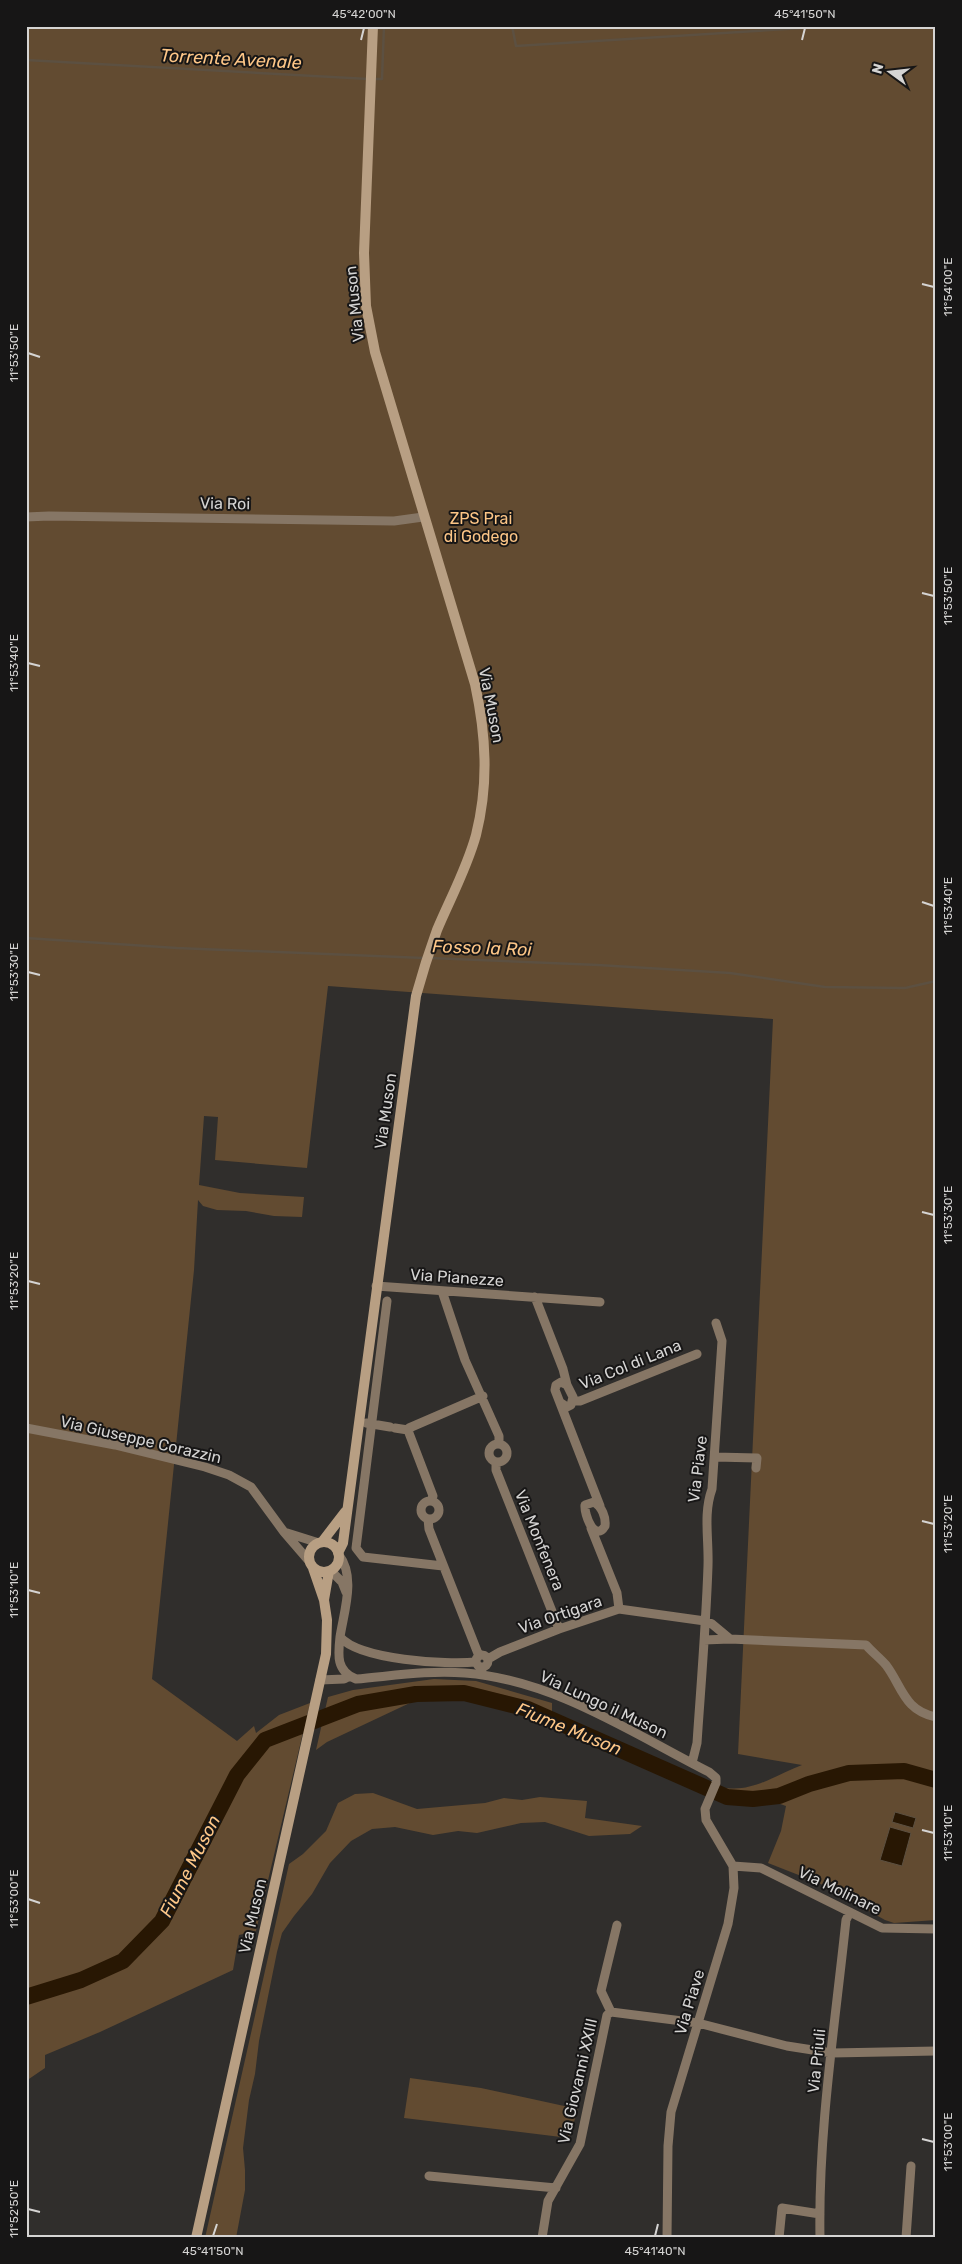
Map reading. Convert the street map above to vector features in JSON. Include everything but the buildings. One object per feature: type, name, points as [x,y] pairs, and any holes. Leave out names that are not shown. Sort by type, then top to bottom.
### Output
[{"type":"main road","name":"Via Muson","points":[[324,1600],[330,1571],[336,1566],[338,1554],[343,1543],[359,1422],[377,1331],[376,1286],[416,996],[430,950],[476,837],[484,796],[486,757],[483,722],[475,684],[423,517],[375,352],[366,306],[364,253],[372,26]]},
{"type":"main road","name":"Via Muson","points":[[196,2238],[316,1700],[328,1634],[324,1600],[311,1564],[310,1550],[321,1543],[343,1517],[348,1507]]},
{"type":"main road","points":[[321,1543],[332,1544],[338,1554]]},
{"type":"main road","points":[[311,1564],[321,1572],[330,1571]]},
{"type":"street","name":"Via Roi","points":[[26,517],[394,521],[423,517]]},
{"type":"street","name":"Via Pianezze","points":[[376,1286],[600,1302]]},
{"type":"street","name":"Via Monfenera","points":[[442,1291],[465,1360],[499,1436],[499,1444],[504,1447],[506,1457],[503,1461],[496,1462],[496,1470],[559,1629]]},
{"type":"street","points":[[534,1297],[563,1368],[564,1384]]},
{"type":"street","points":[[386,1301],[377,1331],[371,1424],[356,1548],[363,1557],[443,1566]]},
{"type":"street","name":"Via Piave","points":[[692,1763],[697,1742],[708,1564],[707,1505],[712,1489],[715,1457],[722,1340],[716,1322]]},
{"type":"street","name":"Via Col di Lana","points":[[566,1407],[697,1354]]},
{"type":"street","name":"Via Col di Lana","points":[[566,1407],[564,1384],[556,1385],[556,1390],[566,1407],[600,1506]]},
{"type":"street","points":[[408,1430],[412,1426],[482,1396]]},
{"type":"street","points":[[359,1422],[408,1430]]},
{"type":"street","name":"Via Giuseppe Corazzin","points":[[26,1428],[116,1445],[205,1467],[229,1476],[251,1487],[284,1532],[311,1564]]},
{"type":"street","points":[[408,1430],[433,1496],[431,1501]]},
{"type":"street","points":[[715,1457],[756,1458],[756,1468]]},
{"type":"street","points":[[594,1492],[584,1512],[617,1593],[619,1609]]},
{"type":"street","points":[[340,1637],[354,1648],[372,1653],[446,1664],[481,1659],[443,1566],[429,1529],[428,1520],[421,1514],[421,1507],[431,1501]]},
{"type":"street","points":[[428,1520],[434,1519],[439,1512],[438,1506],[431,1501]]},
{"type":"street","points":[[589,1503],[594,1502],[600,1506],[606,1521],[596,1541]]},
{"type":"street","points":[[591,1528],[596,1532],[600,1531]]},
{"type":"street","points":[[284,1532],[321,1543]]},
{"type":"street","points":[[338,1554],[346,1564],[349,1580],[340,1637],[339,1662],[350,1676]]},
{"type":"street","points":[[330,1571],[342,1582],[346,1592]]},
{"type":"street","name":"Via Ortigara","points":[[481,1659],[559,1629],[619,1609],[705,1621]]},
{"type":"street","points":[[705,1621],[732,1639]]},
{"type":"street","points":[[704,1640],[732,1639],[866,1645],[886,1665],[904,1698],[914,1708],[936,1717]]},
{"type":"street","name":"Via Lungo il Muson","points":[[320,1680],[344,1679],[350,1676],[356,1678],[442,1672],[466,1673],[513,1681],[550,1693],[578,1705],[709,1772],[716,1778],[716,1783]]},
{"type":"street","name":"Via Piave","points":[[667,2238],[668,2146],[671,2112],[728,1924],[734,1888],[733,1866],[706,1820],[705,1809],[716,1783]]},
{"type":"street","name":"Via Molinare","points":[[733,1866],[761,1868],[882,1928],[936,1929]]},
{"type":"street","name":"Via Priuli","points":[[820,2238],[819,2192],[846,1920],[850,1912]]},
{"type":"street","points":[[611,2012],[601,1991],[617,1925]]},
{"type":"street","name":"Via Giovanni XXIII","points":[[542,2238],[548,2202],[580,2144],[607,2015],[611,2012],[698,2023],[786,2046],[832,2053],[936,2051]]},
{"type":"street","points":[[906,2238],[912,2166]]},
{"type":"street","points":[[429,2176],[556,2188]]},
{"type":"street","points":[[779,2238],[782,2208],[820,2214]]},
{"type":"green space","name":"ZPS Prai di Godego","points":[[26,26],[936,26],[936,1920],[894,1923],[885,1920],[819,1883],[768,1863],[781,1831],[786,1806],[763,1798],[732,1803],[720,1800],[726,1788],[736,1789],[756,1785],[802,1765],[738,1754],[773,1019],[328,986],[307,1168],[215,1160],[218,1117],[204,1116],[199,1185],[240,1193],[304,1197],[302,1217],[217,1210],[203,1206],[198,1200],[194,1270],[152,1679],[237,1741],[254,1726],[256,1733],[279,1715],[310,1703],[256,1931],[239,1935],[233,1970],[100,2032],[45,2055],[45,2068],[26,2081]]},
{"type":"green space","points":[[434,1679],[476,1681],[552,1703],[552,1720],[517,1701],[414,1701],[327,1742],[316,1750],[328,1697],[353,1690]]},
{"type":"green space","points":[[373,1793],[417,1809],[485,1803],[504,1798],[522,1800],[540,1797],[587,1801],[585,1818],[642,1826],[630,1834],[589,1836],[545,1822],[521,1823],[477,1833],[458,1831],[433,1835],[395,1827],[372,1829],[351,1841],[330,1863],[312,1894],[282,1933],[259,2041],[255,2074],[249,2100],[243,2148],[245,2190],[236,2238],[205,2238],[289,1864],[303,1854],[326,1831],[338,1803],[355,1794]]},
{"type":"green space","points":[[410,2078],[481,2088],[578,2109],[569,2138],[404,2118]]},
{"type":"shaded area","points":[[895,1812],[916,1818],[913,1828],[892,1822]]},
{"type":"shaded area","points":[[890,1827],[911,1833],[902,1866],[880,1860]]},
{"type":"waterway","name":"Torrente Avenale","points":[[375,79],[382,79],[384,26]]},
{"type":"waterway","points":[[512,26],[516,46],[835,26]]},
{"type":"waterway","name":"Torrente Avenale","points":[[26,60],[369,79]]},
{"type":"waterway","name":"Fosso la Roi","points":[[26,938],[177,948],[424,958]]},
{"type":"waterway","name":"Fosso la Roi","points":[[430,958],[730,973],[825,987],[905,988],[936,981]]},
{"type":"waterway","name":"Fiume Muson","points":[[26,1997],[81,1980],[123,1961],[162,1921],[237,1775],[265,1740],[358,1704],[416,1694],[464,1693],[528,1709],[727,1797],[753,1799],[779,1796],[809,1784],[849,1773],[904,1771],[936,1780]]}]
